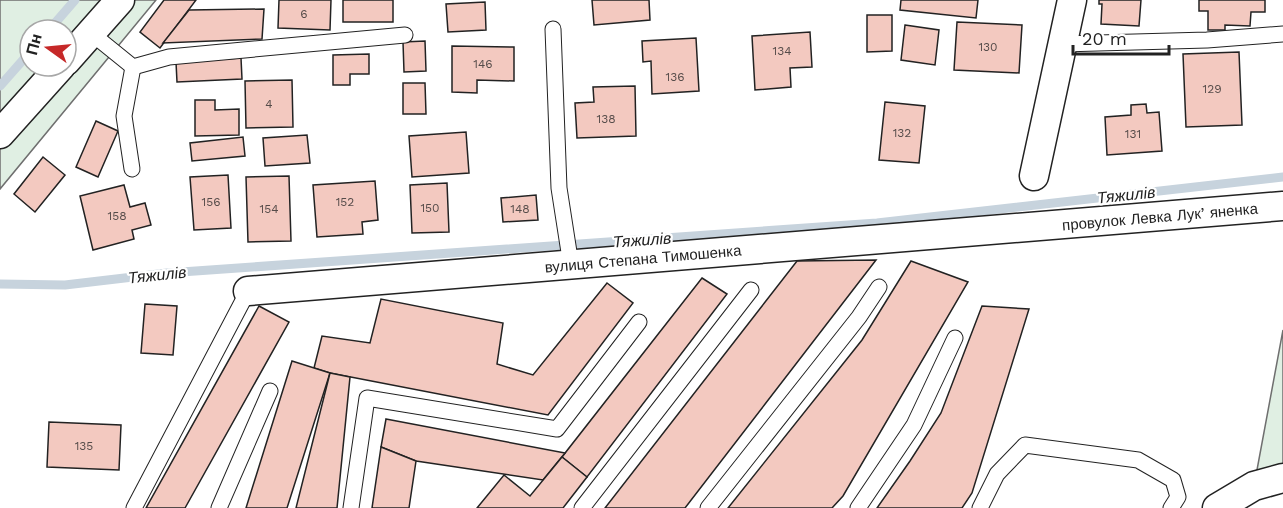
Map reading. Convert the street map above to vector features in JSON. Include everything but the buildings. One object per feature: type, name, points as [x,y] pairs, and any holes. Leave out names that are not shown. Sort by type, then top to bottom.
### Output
[{"type":"street","points":[[78,48],[120,0]]},
{"type":"street","points":[[1034,176],[1072,0]]},
{"type":"street","points":[[0,134],[50,78]]},
{"type":"street","name":"провулок Левка Лукʼяненка","points":[[1038,227],[1283,206]]},
{"type":"street","name":"вулиця Степана Тимошенка","points":[[248,291],[570,258],[1038,227]]},
{"type":"street","points":[[1217,508],[1254,486],[1283,478]]},
{"type":"lane","points":[[553,29],[559,188],[570,258]]},
{"type":"lane","points":[[91,33],[133,67]]},
{"type":"lane","points":[[1062,44],[1207,40],[1283,34]]},
{"type":"lane","points":[[133,67],[169,57],[405,35]]},
{"type":"lane","points":[[132,169],[124,116],[133,67]]},
{"type":"lane","points":[[708,508],[859,317],[879,287]]},
{"type":"lane","points":[[582,508],[751,290]]},
{"type":"lane","points":[[134,508],[248,291]]},
{"type":"lane","points":[[351,508],[367,398],[557,429],[639,322]]},
{"type":"lane","points":[[858,508],[914,425],[955,338]]},
{"type":"lane","points":[[219,508],[270,391]]},
{"type":"lane","points":[[980,508],[997,474],[1025,445],[1138,460],[1173,480],[1178,497],[1171,508]]},
{"type":"green space","points":[[0,0],[156,0],[0,189]]},
{"type":"green space","points":[[1283,330],[1283,478],[1254,486]]},
{"type":"waterway","points":[[59,18],[75,0]]},
{"type":"waterway","points":[[0,86],[18,66]]},
{"type":"waterway","name":"Тяжилів","points":[[0,284],[65,285],[167,273],[877,223],[1283,177]]}]
